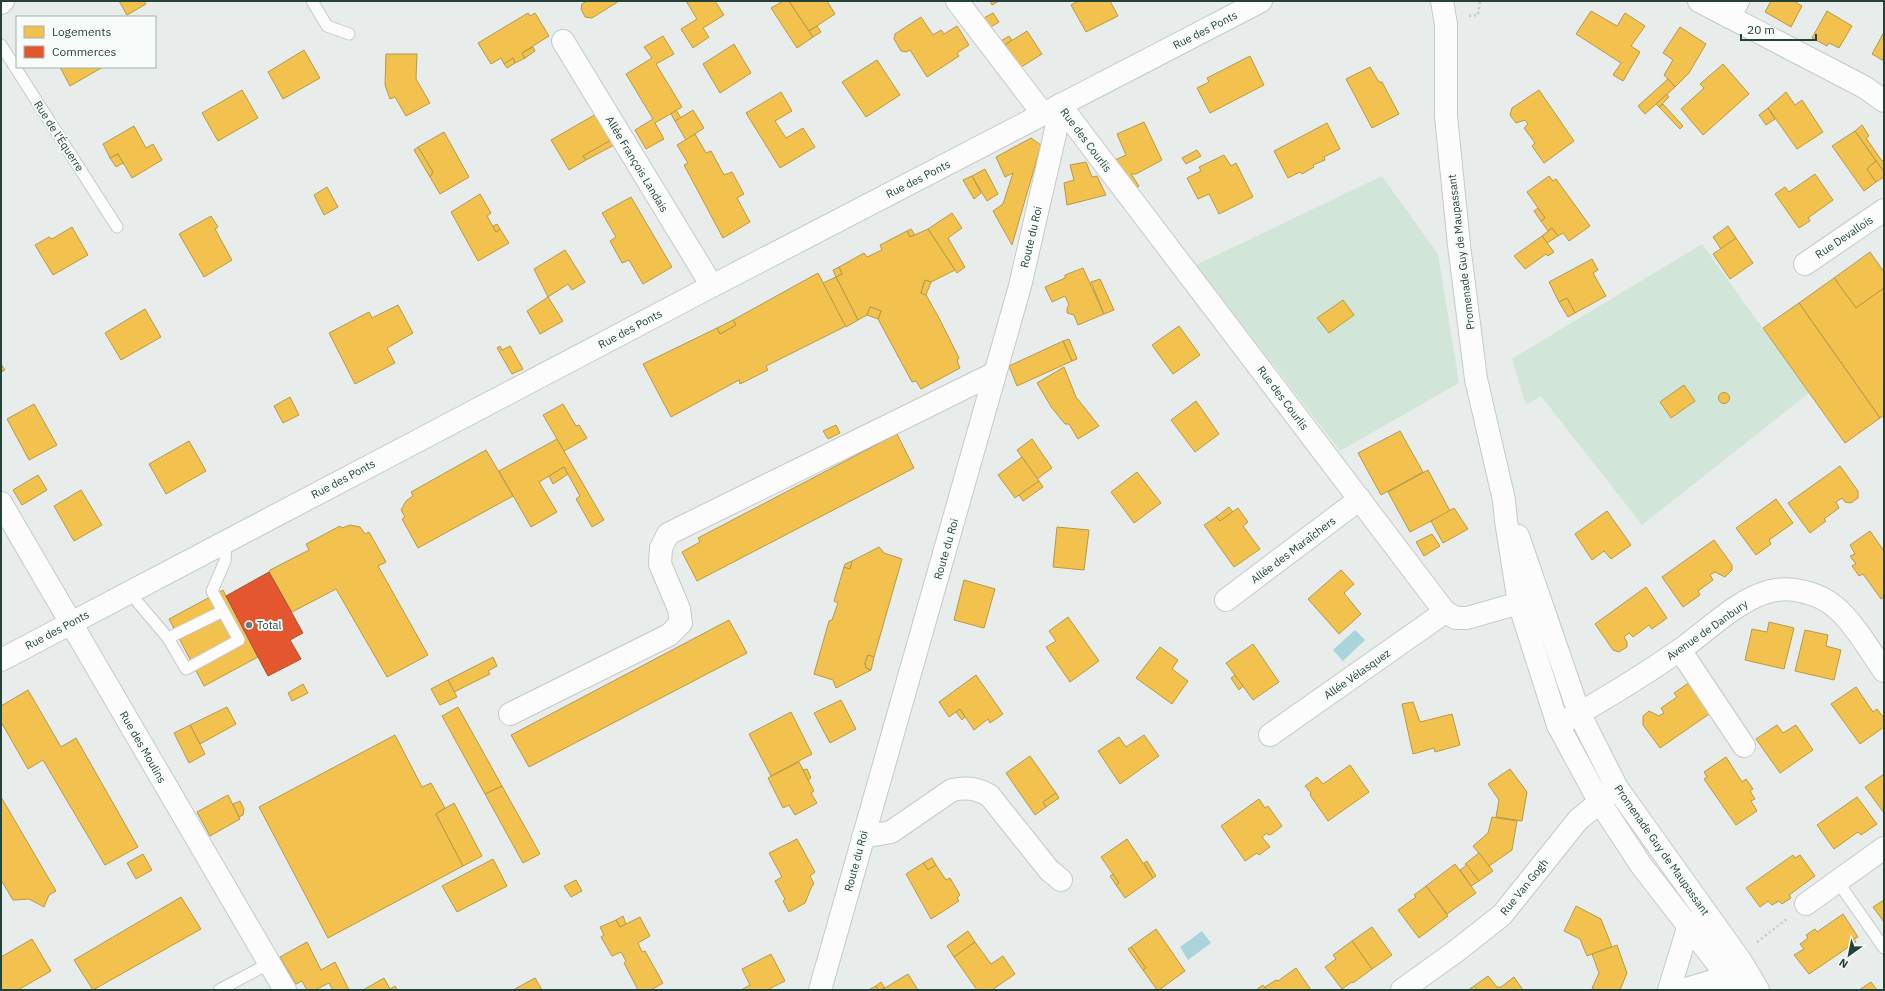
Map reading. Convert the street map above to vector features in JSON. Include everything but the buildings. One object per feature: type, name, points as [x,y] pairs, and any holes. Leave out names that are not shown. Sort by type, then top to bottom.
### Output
[{"type":"street","name":"Rue des Courlis","points":[[957,1],[1052,110],[1360,499],[1445,612]]},
{"type":"street","name":"Rue des Ponts","points":[[1,660],[712,286],[1261,1]]},
{"type":"street","name":"Promenade Guy de Maupassant","points":[[1442,1],[1446,24],[1446,116],[1459,245],[1476,379],[1504,500],[1540,598],[1579,713],[1617,788],[1708,915],[1736,972]]},
{"type":"street","points":[[1699,1],[1734,9],[1866,88],[1884,101]]},
{"type":"street","name":"Allée François Landais","points":[[563,41],[712,286]]},
{"type":"street","name":"Route du Roi","points":[[820,990],[1020,286],[1055,134],[1052,110]]},
{"type":"street","name":"Rue Devallois","points":[[1805,264],[1884,210]]},
{"type":"street","points":[[510,714],[669,635],[681,623],[679,609],[660,564],[661,548],[668,534],[995,373]]},
{"type":"street","name":"Allée des Maraîchers","points":[[1226,600],[1360,499]]},
{"type":"street","name":"Promenade Guy de Maupassant","points":[[1504,500],[1518,603],[1558,725],[1599,801],[1641,866],[1688,928],[1758,990]]},
{"type":"street","name":"Rue des Moulins","points":[[1,504],[285,990]]},
{"type":"street","name":"Avenue de Danbury","points":[[1558,725],[1680,650],[1740,605],[1756,596],[1772,590],[1802,591],[1819,597],[1835,606],[1852,626],[1884,671]]},
{"type":"street","points":[[1445,612],[1456,618],[1467,618],[1540,598]]},
{"type":"street","name":"Allée Vélasquez","points":[[1270,735],[1445,612]]},
{"type":"street","points":[[1680,650],[1744,746]]},
{"type":"street","points":[[863,837],[891,832],[952,790],[975,788],[989,794],[1049,870],[1061,880]]},
{"type":"street","name":"Rue Van Gogh","points":[[1402,990],[1455,952],[1502,915],[1578,820],[1599,801],[1617,788]]},
{"type":"street","points":[[1806,904],[1884,848]]},
{"type":"street","points":[[1669,990],[1688,928],[1708,915]]},
{"type":"street","points":[[1683,990],[1736,972]]},
{"type":"lane","points":[[312,1],[327,26],[349,34]]},
{"type":"lane","name":"Rue de l'Équerre","points":[[1,45],[118,227]]},
{"type":"lane","points":[[129,592],[168,638],[186,669],[238,640],[212,591],[225,561],[226,541]]},
{"type":"lane","points":[[168,638],[222,611]]},
{"type":"lane","points":[[1838,882],[1884,948]]},
{"type":"lane","points":[[219,990],[270,963]]},
{"type":"path","points":[[1736,972],[1806,904]]},
{"type":"green space","points":[[1382,176],[1438,254],[1459,383],[1340,451],[1196,265]]},
{"type":"green space","points":[[1702,244],[1809,393],[1642,525],[1541,396],[1526,405],[1512,359]]},
{"type":"water","points":[[1355,630],[1365,640],[1343,661],[1333,650]]},
{"type":"water","points":[[1202,931],[1211,943],[1188,960],[1180,947]]},
{"type":"place","name":"Total","points":[[249,625]]}]
